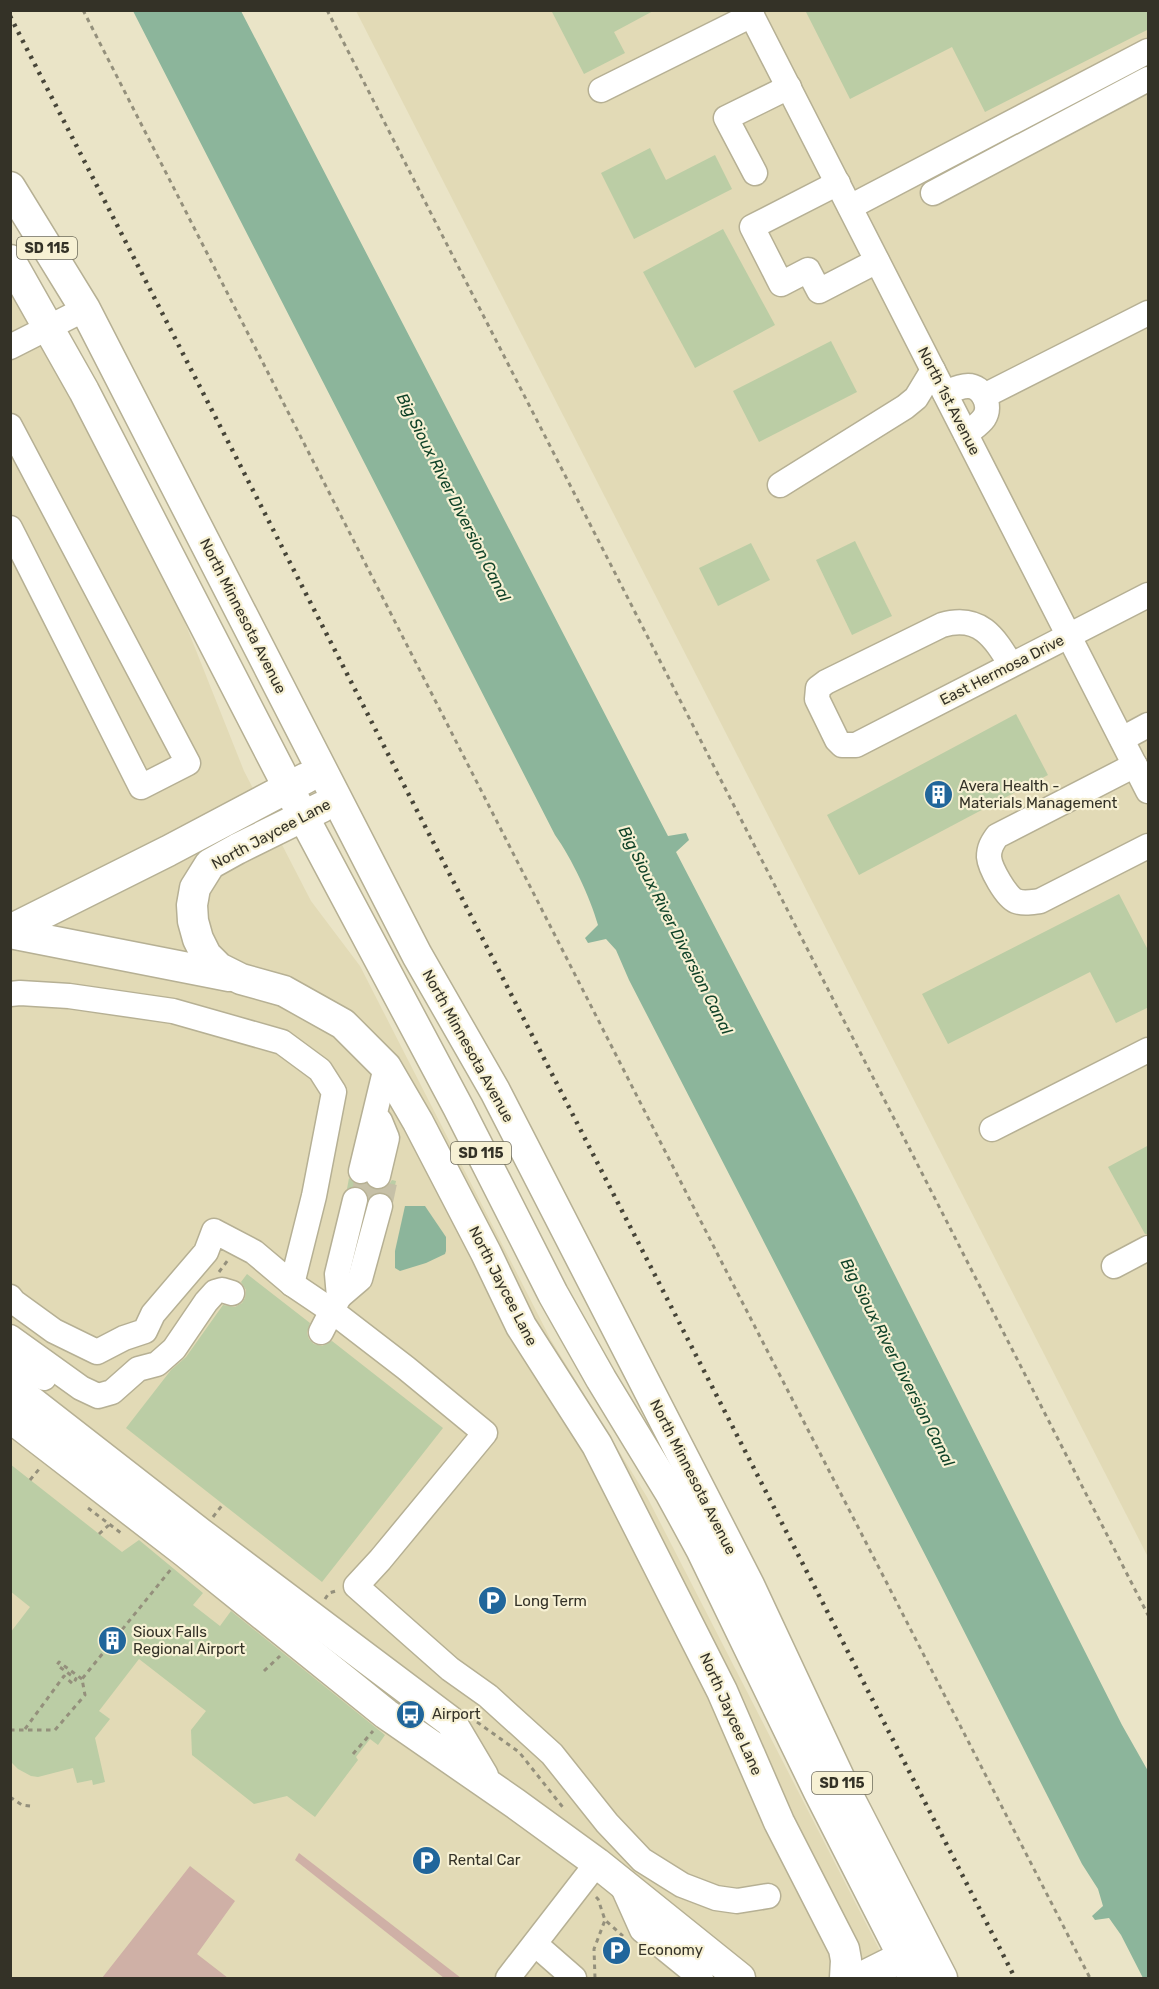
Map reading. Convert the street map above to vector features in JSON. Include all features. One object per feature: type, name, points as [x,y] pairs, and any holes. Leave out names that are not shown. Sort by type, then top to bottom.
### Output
[{"type":"main road","name":"North Minnesota Avenue","points":[[10,187],[85,309],[417,955],[495,1091],[638,1368],[748,1585],[844,1788],[914,1960]]},
{"type":"main road","name":"North Minnesota Avenue","points":[[10,260],[89,401],[303,816],[458,1107],[553,1294],[696,1540],[819,1792],[914,1960],[942,1978]]},
{"type":"main road","points":[[10,932],[322,770]]},
{"type":"main road","name":"North Jaycee Lane","points":[[337,799],[210,864],[195,888],[192,905],[198,939],[206,955],[219,968],[241,978],[284,991],[343,1024],[386,1067],[418,1122],[486,1252],[521,1326],[597,1445],[718,1682],[737,1720],[779,1822],[844,1949],[845,1978]]},
{"type":"main road","points":[[10,932],[241,978]]},
{"type":"main road","points":[[10,1385],[200,1533],[451,1722],[489,1785]]},
{"type":"main road","points":[[10,1417],[185,1552],[386,1714],[597,1863],[740,1978]]},
{"type":"main road","points":[[860,1978],[914,1960]]},
{"type":"street","name":"North 1st Avenue","points":[[750,13],[1149,791]]},
{"type":"street","points":[[601,90],[750,13]]},
{"type":"street","points":[[850,207],[1149,51]]},
{"type":"street","points":[[933,193],[1149,80]]},
{"type":"street","points":[[755,173],[726,118],[789,87]]},
{"type":"street","points":[[838,183],[752,227],[756,237],[781,284],[808,270],[819,291],[877,261]]},
{"type":"street","points":[[10,347],[85,309]]},
{"type":"street","points":[[984,396],[1149,313]]},
{"type":"street","points":[[780,485],[916,398],[933,370]]},
{"type":"street","points":[[945,393],[969,386],[977,388],[984,396],[987,411],[983,420],[966,434]]},
{"type":"street","points":[[10,426],[188,763],[141,786],[10,528]]},
{"type":"street","name":"East Hermosa Drive","points":[[1011,665],[995,639],[986,631],[969,624],[953,622],[942,625],[826,682],[818,688],[817,699],[842,745],[856,745],[1149,596]]},
{"type":"street","points":[[1122,739],[1149,725]]},
{"type":"street","points":[[1135,765],[997,836],[990,845],[989,859],[1009,896],[1027,903],[1040,901],[1149,846]]},
{"type":"street","points":[[10,994],[69,996],[174,1011],[282,1042],[320,1070],[334,1092],[314,1196],[292,1284]]},
{"type":"street","points":[[992,1129],[1149,1050]]},
{"type":"street","points":[[381,1122],[374,1174],[386,1067]]},
{"type":"street","points":[[331,1313],[367,1203]]},
{"type":"street","points":[[10,1297],[54,1331],[97,1352],[124,1338],[145,1331],[153,1314],[206,1252],[214,1231],[254,1252],[292,1284],[406,1368],[485,1433],[356,1586],[450,1669],[488,1696],[552,1754],[607,1823],[642,1860],[682,1885],[716,1898],[737,1901],[768,1896]]},
{"type":"street","points":[[1114,1266],[1149,1248]]},
{"type":"street","points":[[10,1336],[81,1388],[98,1396],[112,1392],[138,1369],[157,1364],[174,1349],[215,1292],[222,1290],[232,1293]]},
{"type":"street","points":[[10,1357],[34,1370],[86,1407],[115,1406],[126,1401],[144,1381],[157,1377],[164,1380]]},
{"type":"street","points":[[508,1978],[597,1863]]},
{"type":"street","points":[[621,1883],[642,1930],[701,1978]]},
{"type":"street","points":[[535,1944],[574,1978]]},
{"type":"path","points":[[83,10],[717,1253],[1090,1978]]},
{"type":"path","points":[[327,10],[1149,1615]]},
{"type":"path","points":[[30,1479],[40,1468]]},
{"type":"path","points":[[99,1534],[109,1525]]},
{"type":"path","points":[[82,1679],[172,1567]]},
{"type":"path","points":[[264,1671],[280,1656]]},
{"type":"path","points":[[10,1730],[25,1730],[56,1730],[85,1695],[82,1679],[59,1662],[57,1665],[76,1679],[73,1684],[63,1676],[25,1730]]},
{"type":"path","points":[[352,1754],[374,1730]]},
{"type":"path","points":[[519,1752],[570,1816]]},
{"type":"path","points":[[10,1797],[22,1805],[30,1806]]},
{"type":"path","points":[[595,1978],[594,1949],[605,1920]]},
{"type":"shaded area","points":[[356,11],[1148,11],[1148,1557]]},
{"type":"shaded area","name":"Sioux Falls Regional Airport","points":[[10,283],[164,570],[244,771],[311,901],[360,966],[551,1340],[647,1497],[894,1978],[11,1978]]},
{"type":"shaded area","points":[[299,1853],[461,1978],[444,1978],[295,1860]]},
{"type":"shaded area","points":[[190,1866],[235,1901],[197,1954],[228,1978],[102,1978]]},
{"type":"water","name":"Big Sioux River Diversion Canal","points":[[133,11],[241,11],[668,836],[686,833],[689,840],[676,852],[855,1196],[1122,1725],[1148,1771],[1148,1978],[1143,1978],[1121,1935],[1109,1918],[1095,1920],[1092,1916],[1103,1906],[1098,1889],[1082,1864],[629,980],[616,950],[606,939],[588,943],[585,938],[598,925],[580,878],[555,835]]},
{"type":"water","points":[[405,1206],[425,1206],[446,1237],[446,1251],[445,1254],[426,1263],[400,1271],[395,1268],[395,1251]]},
{"type":"building","points":[[551,10],[655,10],[614,32],[625,53],[584,74]]},
{"type":"building","points":[[805,10],[1149,10],[1149,29],[985,112],[952,47],[850,99]]},
{"type":"building","points":[[650,148],[666,180],[715,155],[732,189],[634,239],[601,173]]},
{"type":"building","points":[[723,229],[775,325],[695,368],[643,272]]},
{"type":"building","points":[[831,341],[857,392],[759,442],[733,391]]},
{"type":"building","points":[[855,541],[892,616],[852,635],[816,560]]},
{"type":"building","points":[[751,543],[770,580],[718,606],[699,568]]},
{"type":"building","name":"Avera Health - Materials Management","points":[[1016,714],[1048,775],[859,875],[827,815]]},
{"type":"building","points":[[1119,894],[1149,952],[1149,1007],[1116,1023],[1090,972],[948,1044],[922,994]]},
{"type":"building","points":[[1149,1145],[1149,1234],[1145,1234],[1108,1167]]},
{"type":"building","points":[[349,1178],[357,1185],[367,1184],[375,1190],[383,1189],[392,1180],[396,1181],[392,1199],[383,1192],[376,1192],[369,1198],[365,1190],[358,1186],[347,1189]]},
{"type":"building","points":[[247,1274],[310,1323],[307,1333],[314,1344],[322,1346],[332,1341],[443,1428],[322,1582],[126,1428],[171,1370],[186,1357],[223,1305],[235,1307],[242,1303],[246,1290],[241,1282]]},
{"type":"building","name":"Sioux Falls Regional Airport","points":[[10,1464],[122,1552],[139,1540],[203,1593],[193,1605],[220,1626],[231,1611],[385,1735],[378,1745],[370,1739],[356,1757],[358,1760],[315,1817],[287,1796],[254,1804],[192,1755],[191,1730],[206,1711],[139,1659],[99,1711],[110,1719],[95,1738],[105,1782],[93,1785],[92,1780],[77,1783],[73,1768],[38,1777],[31,1776],[12,1763],[10,1759],[10,1633],[30,1607],[10,1591]]},
{"type":"tunnel","points":[[362,1201],[368,1173]]},
{"type":"tunnel","points":[[380,1206],[386,1178]]},
{"type":"railway","points":[[10,16],[1015,1978]]},
{"type":"place","name":"Avera Health - Materials Management","points":[[938,795]]},
{"type":"place","name":"Long Term","points":[[493,1601]]},
{"type":"place","name":"Sioux Falls Regional Airport","points":[[112,1641]]},
{"type":"place","name":"Airport","points":[[411,1714]]},
{"type":"place","name":"Rental Car","points":[[427,1860]]},
{"type":"place","name":"Economy","points":[[617,1950]]}]
